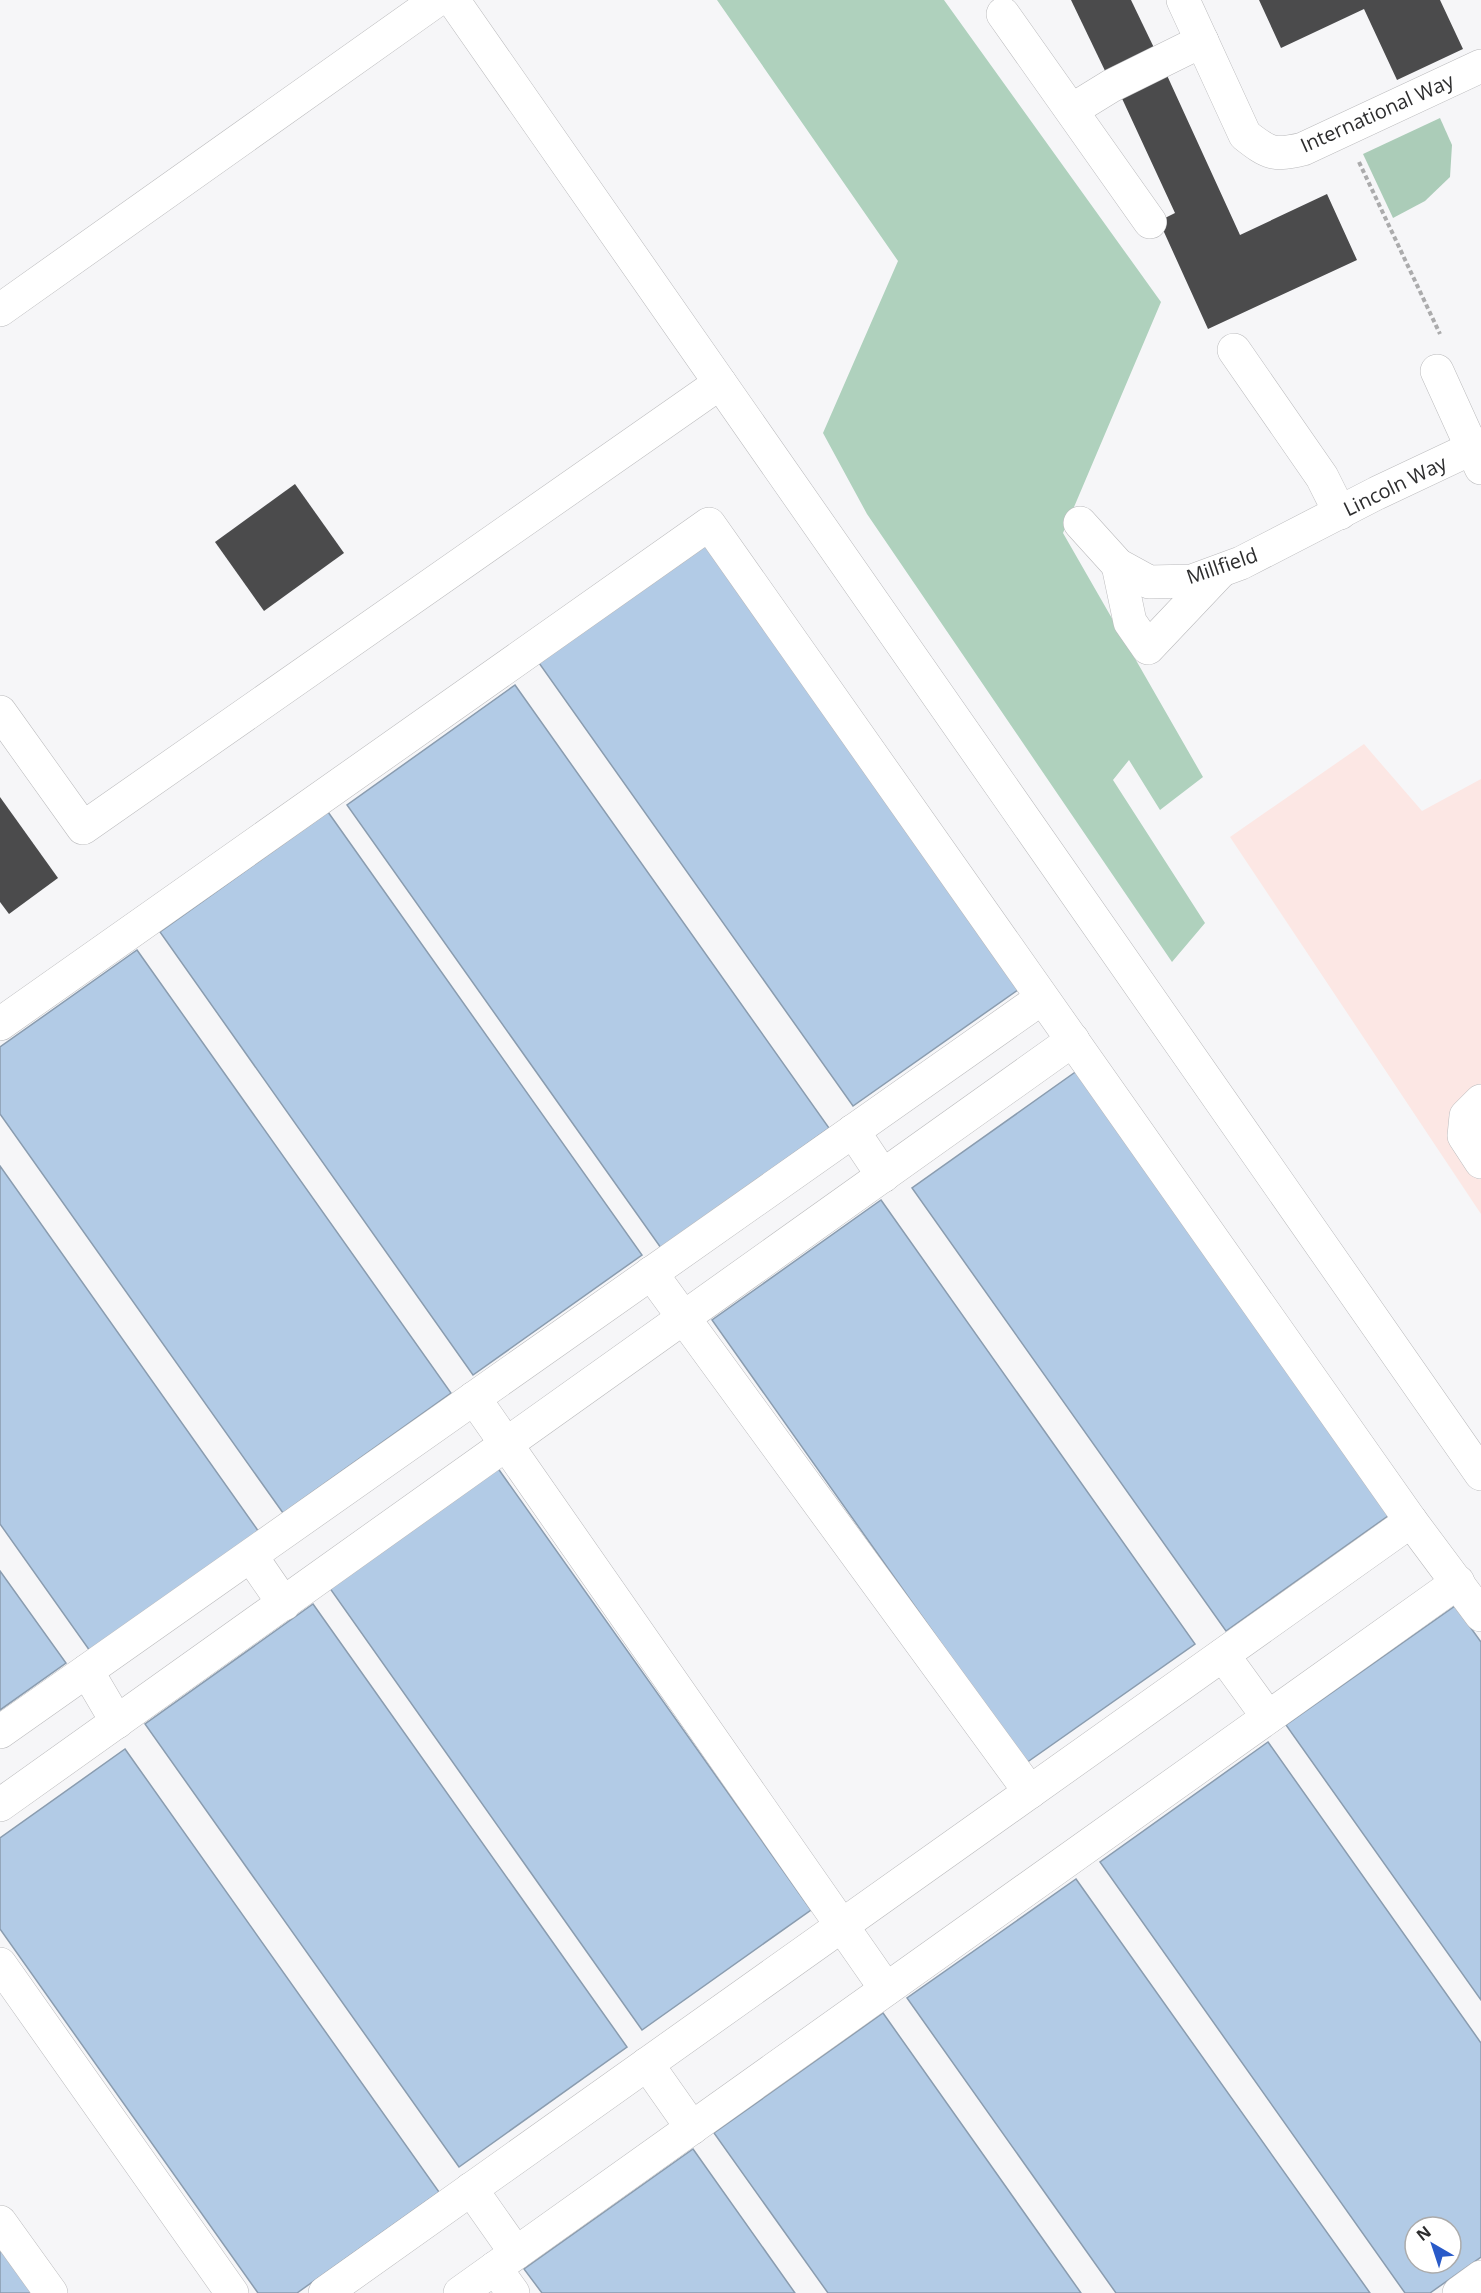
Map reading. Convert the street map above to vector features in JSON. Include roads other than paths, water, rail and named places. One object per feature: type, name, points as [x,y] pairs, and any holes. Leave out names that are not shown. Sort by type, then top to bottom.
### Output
[{"type":"street","points":[[0,310],[437,0]]},
{"type":"street","points":[[453,0],[1481,1474]]},
{"type":"street","name":"International Way","points":[[1183,0],[1245,135],[1261,147],[1280,154],[1303,149],[1481,66]]},
{"type":"street","points":[[1003,14],[1150,222]]},
{"type":"street","points":[[1072,110],[1111,86],[1202,40]]},
{"type":"street","points":[[1234,350],[1322,477],[1340,513]]},
{"type":"street","points":[[1437,371],[1478,453]]},
{"type":"street","points":[[0,712],[83,828],[720,383]]},
{"type":"street","name":"Lincoln Way","points":[[1310,529],[1340,513],[1478,453]]},
{"type":"street","name":"Millfield","points":[[1080,523],[1118,565],[1149,582],[1192,581],[1241,563],[1310,529]]},
{"type":"street","points":[[0,1024],[709,524],[1411,1521],[1481,1615]]},
{"type":"street","points":[[1118,565],[1130,622],[1148,648],[1221,571]]},
{"type":"street","points":[[0,1732],[1042,998]]},
{"type":"street","points":[[0,1805],[1072,1040]]},
{"type":"street","points":[[1481,1101],[1467,1116],[1464,1136],[1481,1162]]},
{"type":"street","points":[[853,1131],[883,1176]]},
{"type":"street","points":[[651,1273],[1030,1792]]},
{"type":"street","points":[[474,1398],[886,1989]]},
{"type":"street","points":[[325,2293],[1411,1521]]},
{"type":"street","points":[[251,1556],[284,1604]]},
{"type":"street","points":[[460,2293],[508,2272],[692,2128],[1458,1582]]},
{"type":"street","points":[[1223,1655],[1268,1717]]},
{"type":"street","points":[[87,1671],[117,1722]]},
{"type":"street","points":[[0,1964],[232,2293]]},
{"type":"street","points":[[646,2064],[692,2128]]},
{"type":"street","points":[[471,2189],[508,2272]]},
{"type":"street","points":[[0,2222],[51,2293]]},
{"type":"street","points":[[1459,2293],[1481,2277]]},
{"type":"water","points":[[708,544],[1022,987],[853,1106],[539,663]]},
{"type":"water","points":[[515,685],[829,1128],[661,1248],[347,805]]},
{"type":"water","points":[[328,812],[642,1255],[473,1375],[160,932]]},
{"type":"water","points":[[137,950],[451,1393],[283,1513],[0,1114],[0,1047]]},
{"type":"water","points":[[1081,1068],[1395,1511],[1226,1631],[912,1188]]},
{"type":"water","points":[[0,1166],[259,1532],[90,1651],[0,1524]]},
{"type":"water","points":[[881,1200],[1195,1644],[1026,1763],[712,1320]]},
{"type":"water","points":[[497,1467],[811,1910],[642,2030],[329,1587]]},
{"type":"water","points":[[0,1571],[66,1663],[0,1710]]},
{"type":"water","points":[[313,1604],[627,2047],[459,2167],[145,1724]]},
{"type":"water","points":[[1455,1606],[1481,1642],[1481,2000],[1286,1725]]},
{"type":"water","points":[[1268,1742],[1481,2043],[1481,2257],[1463,2270],[1463,2215],[1403,2215],[1403,2275],[1456,2275],[1430,2293],[1405,2293],[1100,1862]]},
{"type":"water","points":[[125,1749],[439,2192],[297,2293],[258,2293],[0,1929],[0,1838]]},
{"type":"water","points":[[1076,1879],[1370,2293],[1116,2293],[907,1998]]},
{"type":"water","points":[[883,2013],[1081,2293],[828,2293],[714,2133]]},
{"type":"water","points":[[693,2149],[795,2293],[542,2293],[524,2269]]},
{"type":"water","points":[[0,2241],[37,2293],[0,2293]]}]
